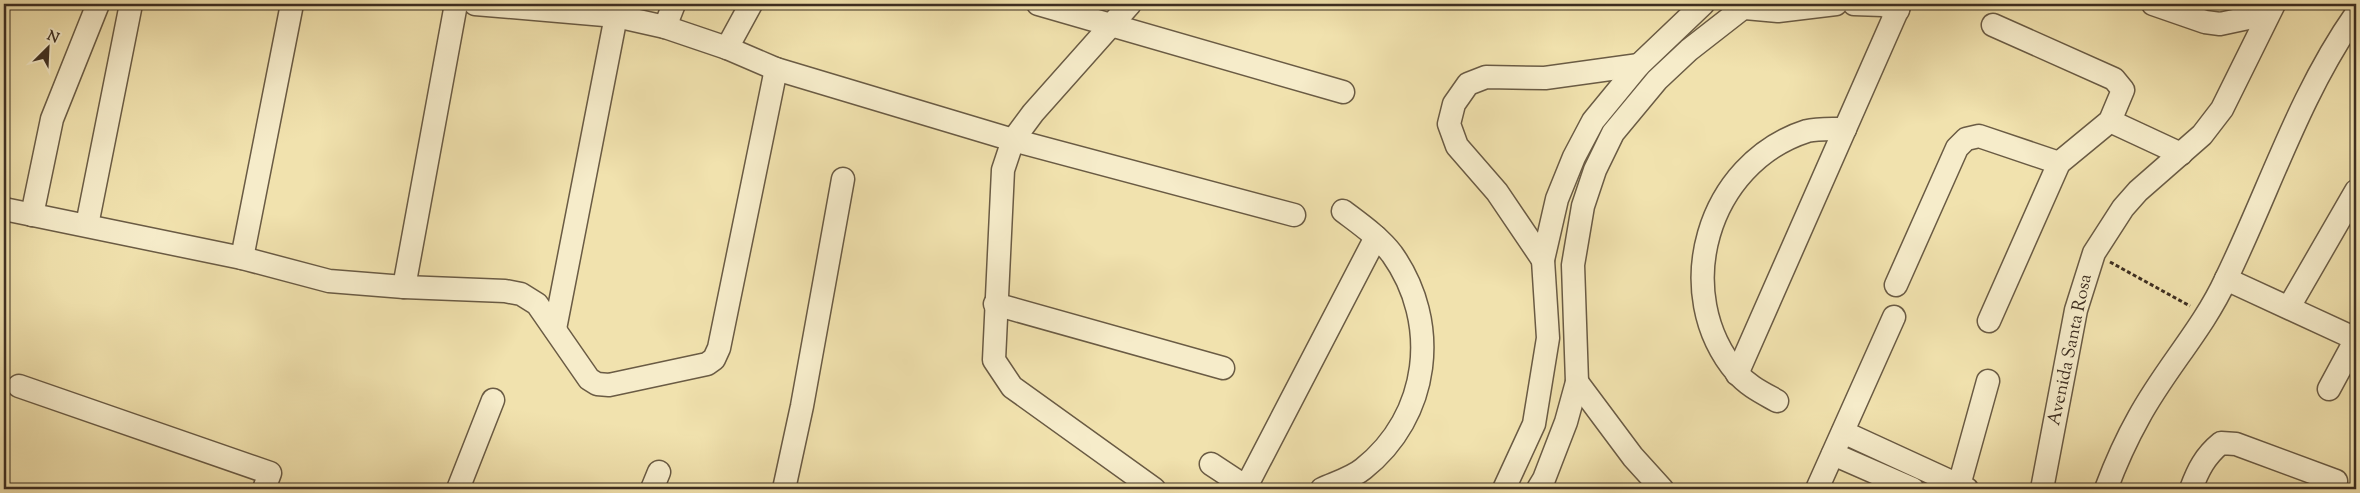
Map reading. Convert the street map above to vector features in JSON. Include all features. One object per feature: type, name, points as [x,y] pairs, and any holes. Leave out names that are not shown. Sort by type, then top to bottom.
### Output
[{"type":"street","points":[[32,215],[52,119],[98,4]]},
{"type":"street","points":[[87,226],[131,4]]},
{"type":"street","points":[[242,258],[292,4]]},
{"type":"street","points":[[404,287],[456,4]]},
{"type":"street","points":[[475,4],[616,16],[665,27],[727,48],[776,69],[1013,140],[1294,216]]},
{"type":"street","points":[[665,27],[674,4]]},
{"type":"street","points":[[727,48],[751,4]]},
{"type":"street","points":[[1038,4],[1343,92]]},
{"type":"street","points":[[1130,4],[1032,113],[1013,140],[1003,170],[995,304],[994,360],[1012,387],[1154,489]]},
{"type":"street","points":[[1504,489],[1534,424],[1548,338],[1543,260],[1557,199],[1574,157],[1593,121],[1639,65],[1703,4]]},
{"type":"street","points":[[1538,489],[1544,479],[1566,422],[1577,382],[1573,265],[1583,206],[1595,170],[1613,133],[1657,80],[1689,50],[1747,6],[1778,11],[1836,4]]},
{"type":"street","points":[[1737,374],[1899,7],[1854,4]]},
{"type":"street","points":[[2153,4],[2205,22],[2220,24],[2270,8]]},
{"type":"street","name":"Avenida Santa Rosa","points":[[2042,489],[2076,310],[2094,254],[2123,208],[2138,191],[2202,135],[2222,109],[2238,80],[2270,8]]},
{"type":"street","points":[[2106,489],[2140,416],[2207,315],[2226,279],[2298,115],[2344,31],[2356,14]]},
{"type":"street","points":[[555,329],[616,16]]},
{"type":"street","points":[[1989,321],[2058,163],[2110,121],[2123,90],[2114,79],[1993,25]]},
{"type":"street","points":[[1672,33],[1689,50]]},
{"type":"street","points":[[1543,260],[1497,192],[1457,146],[1449,124],[1454,104],[1468,84],[1486,77],[1545,78],[1639,65]]},
{"type":"street","points":[[4,209],[242,258],[329,281],[404,287],[505,291],[521,294],[536,304],[589,379],[598,384],[609,385],[707,364],[714,359],[719,348],[776,69]]},
{"type":"street","points":[[2110,121],[2181,154]]},
{"type":"street","points":[[1777,401],[1752,387],[1737,374],[1720,350],[1710,327],[1704,302],[1701,272],[1711,223],[1732,184],[1768,151],[1791,137],[1809,130],[1845,129]]},
{"type":"street","points":[[1896,286],[1957,148],[1966,139],[1980,136],[2058,163]]},
{"type":"street","points":[[784,489],[802,406],[843,179]]},
{"type":"street","points":[[2289,308],[2356,191]]},
{"type":"street","points":[[1322,489],[1362,470],[1390,444],[1410,414],[1421,373],[1423,337],[1414,292],[1392,254],[1376,237],[1343,211]]},
{"type":"street","points":[[1210,464],[1248,488],[1376,237]]},
{"type":"street","points":[[2226,279],[2356,339],[2329,389]]},
{"type":"street","points":[[995,304],[1223,368]]},
{"type":"street","points":[[1547,315],[1576,313]]},
{"type":"street","points":[[1817,489],[1894,317]]},
{"type":"street","points":[[1843,432],[1961,488],[1988,381]]},
{"type":"street","points":[[1577,382],[1632,457],[1662,489]]},
{"type":"street","points":[[19,386],[270,473],[264,489]]},
{"type":"street","points":[[458,489],[493,400]]},
{"type":"street","points":[[2191,489],[2197,471],[2208,454],[2221,443],[2236,444],[2336,481]]},
{"type":"street","points":[[1833,454],[1913,489]]},
{"type":"path","points":[[2094,254],[2207,315]]}]
